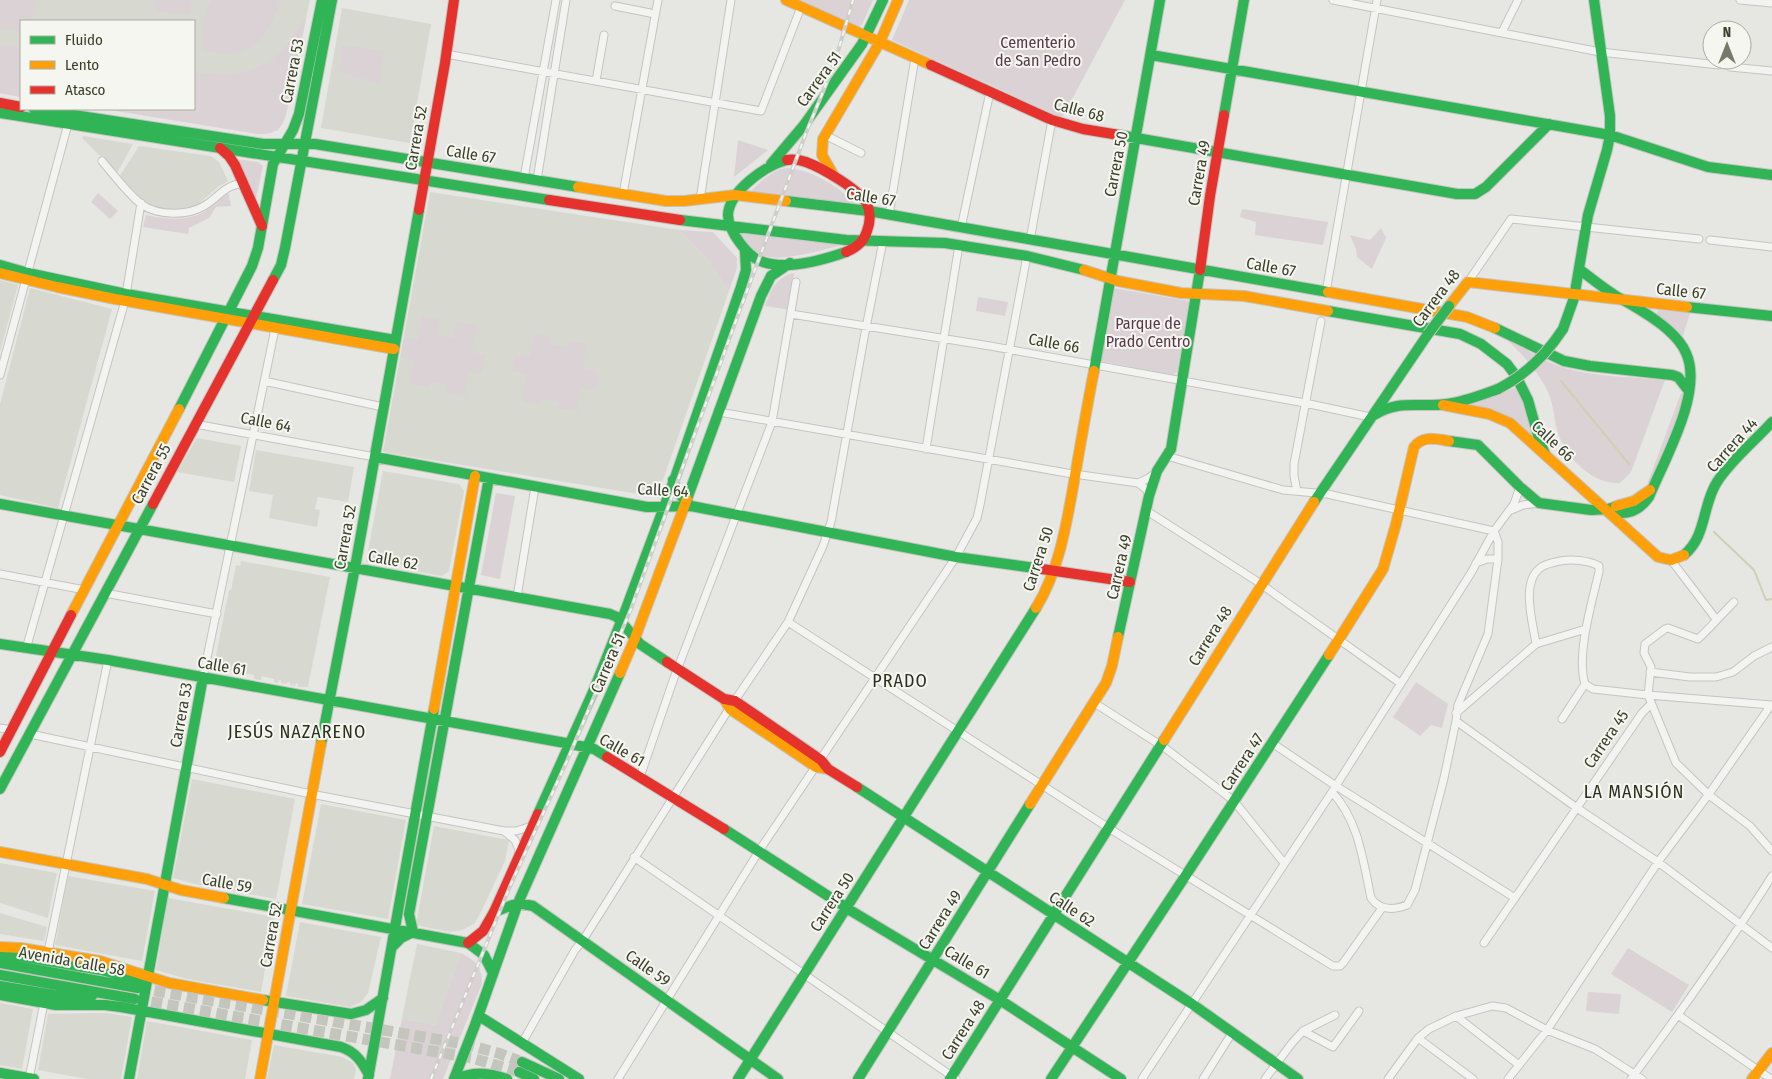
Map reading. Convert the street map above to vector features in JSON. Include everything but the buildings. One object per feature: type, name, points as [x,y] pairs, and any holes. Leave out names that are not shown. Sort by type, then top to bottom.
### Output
[{"type":"main road","name":"Carrera 53","points":[[275,157],[293,130],[299,114],[322,0]]},
{"type":"main road","name":"Carrera 53","points":[[300,162],[332,0]]},
{"type":"main road","name":"Carrera 52","points":[[260,1079],[311,794],[375,457],[454,0]]},
{"type":"main road","name":"Calle 68","points":[[786,0],[1052,120],[1083,129],[1457,194],[1475,194],[1486,187],[1549,124]]},
{"type":"main road","name":"Carrera 51","points":[[735,195],[778,158],[804,125],[867,36],[883,0]]},
{"type":"main road","name":"Carrera 51","points":[[836,180],[822,155],[822,143],[880,42],[898,0]]},
{"type":"main road","name":"Carrera 50","points":[[738,1079],[1044,595],[1056,560],[1075,474],[1160,0]]},
{"type":"main road","name":"Carrera 49","points":[[858,1079],[1106,683],[1112,666],[1150,496],[1157,471],[1171,449],[1244,0]]},
{"type":"main road","points":[[1388,389],[1387,395],[1390,400],[1443,405],[1498,389],[1518,379],[1536,364],[1551,348],[1563,329],[1575,294],[1589,208],[1608,150],[1610,135],[1610,116],[1594,0]]},
{"type":"main road","points":[[1151,54],[1610,135],[1708,167],[1772,175]]},
{"type":"main road","points":[[0,103],[20,107]]},
{"type":"main road","name":"Calle 67","points":[[41,110],[263,144],[315,144],[674,202],[735,195],[869,211],[1467,317],[1564,361],[1590,366],[1672,375],[1678,377],[1688,390]]},
{"type":"main road","name":"Calle 67","points":[[0,113],[649,216],[862,241],[934,242],[1027,256],[1084,268],[1110,278],[1172,291],[1244,296],[1448,331],[1468,336],[1506,362],[1517,375],[1524,389],[1545,454]]},
{"type":"main road","points":[[219,148],[232,160],[262,226]]},
{"type":"main road","name":"Carrera 55","points":[[0,752],[254,261],[262,226],[271,169],[275,157]]},
{"type":"main road","points":[[735,195],[728,211],[729,226],[733,235],[746,251],[756,260],[763,263],[790,264],[846,253],[858,246],[869,224],[869,211],[863,198],[812,165],[798,160],[782,161],[768,167]]},
{"type":"main road","name":"Carrera 55","points":[[0,790],[270,286],[283,258],[300,162]]},
{"type":"main road","points":[[514,195],[521,177]]},
{"type":"main road","name":"Carrera 51","points":[[468,943],[483,931],[494,912],[571,744],[621,621],[743,280],[746,251]]},
{"type":"main road","name":"Carrera 51","points":[[455,1079],[518,903],[635,638],[688,505],[719,412],[766,284],[775,272],[790,264]]},
{"type":"main road","points":[[0,265],[27,277]]},
{"type":"main road","points":[[1520,488],[1539,503],[1581,509],[1605,510],[1621,515],[1635,511],[1645,503],[1684,411],[1688,390],[1689,367],[1683,348],[1648,314],[1578,269]]},
{"type":"main road","points":[[0,272],[125,298],[394,344]]},
{"type":"main road","name":"Calle 67","points":[[1468,282],[1772,316]]},
{"type":"main road","name":"Carrera 48","points":[[953,1078],[1260,584],[1388,389],[1468,282]]},
{"type":"main road","points":[[251,320],[275,329],[394,344]]},
{"type":"main road","points":[[1370,417],[1378,411],[1407,403]]},
{"type":"main road","name":"Calle 66","points":[[1443,405],[1482,412],[1503,419],[1515,426],[1658,557],[1671,560]]},
{"type":"main road","name":"Carrera 44","points":[[1671,560],[1686,554],[1692,547],[1700,534],[1710,496],[1718,481],[1772,422]]},
{"type":"main road","name":"Carrera 47","points":[[1051,1079],[1272,743],[1383,569],[1413,452],[1417,443],[1423,439],[1431,438],[1478,445],[1520,488]]},
{"type":"main road","name":"Calle 64","points":[[375,457],[647,507],[663,508],[688,505],[956,557],[1130,582]]},
{"type":"main road","points":[[368,1077],[475,476]]},
{"type":"main road","points":[[392,947],[401,938],[413,932],[409,914],[489,478]]},
{"type":"main road","points":[[673,479],[675,489],[688,505]]},
{"type":"main road","points":[[1605,510],[1622,505],[1651,490]]},
{"type":"main road","points":[[1594,500],[1610,505],[1622,505]]},
{"type":"main road","name":"Calle 62","points":[[0,504],[604,612],[617,617],[640,644],[822,765],[1192,1004],[1298,1079]]},
{"type":"main road","points":[[1626,529],[1624,521],[1628,514]]},
{"type":"main road","name":"Calle 61","points":[[0,644],[108,660],[596,750],[760,851],[846,907],[1000,1000],[1121,1079]]},
{"type":"main road","name":"Carrera 53","points":[[129,1079],[142,1011],[142,981],[165,885],[203,677]]},
{"type":"main road","name":"Calle 59","points":[[0,852],[147,879],[181,890],[468,943],[481,951],[493,973]]},
{"type":"main road","points":[[494,912],[518,903]]},
{"type":"main road","name":"Calle 59","points":[[518,903],[534,906],[778,1079]]},
{"type":"main road","points":[[0,947],[14,947],[107,962],[142,981]]},
{"type":"main road","points":[[0,953],[101,970],[142,981],[169,983],[352,1014],[368,1010],[383,998]]},
{"type":"main road","name":"Avenida Calle 58","points":[[0,963],[142,981]]},
{"type":"main road","name":"Avenida Calle 58","points":[[0,975],[135,999]]},
{"type":"main road","points":[[0,986],[66,996],[116,995]]},
{"type":"main road","points":[[0,996],[64,1006],[112,1006],[348,1049],[360,1058],[368,1077]]},
{"type":"main road","points":[[479,1016],[579,1079]]},
{"type":"main road","points":[[1752,1079],[1772,1053]]},
{"type":"main road","points":[[534,1079],[520,1067],[560,1079]]},
{"type":"main road","points":[[455,1079],[478,1072],[493,1074],[507,1079]]},
{"type":"main road","points":[[0,1073],[31,1079]]},
{"type":"street","points":[[521,177],[556,0]]},
{"type":"street","points":[[537,180],[566,0]]},
{"type":"street","points":[[622,194],[658,0]]},
{"type":"street","points":[[700,200],[731,0]]},
{"type":"street","points":[[1333,0],[1376,4],[1385,11],[1600,52],[1702,63]]},
{"type":"street","points":[[1502,32],[1518,0]]},
{"type":"street","points":[[1740,0],[1772,4]]},
{"type":"street","points":[[1326,292],[1376,4]]},
{"type":"street","points":[[615,6],[655,14]]},
{"type":"street","points":[[446,54],[760,111],[801,7]]},
{"type":"street","points":[[596,81],[604,35]]},
{"type":"street","points":[[889,215],[915,58]]},
{"type":"street","points":[[1752,69],[1772,71]]},
{"type":"street","points":[[961,228],[990,92]]},
{"type":"street","points":[[1030,240],[1052,120]]},
{"type":"street","points":[[0,375],[68,124]]},
{"type":"street","points":[[826,135],[861,153]]},
{"type":"street","points":[[102,161],[141,203],[154,210],[164,212],[184,213],[193,211],[208,204],[226,188],[243,183]]},
{"type":"street","points":[[26,649],[125,298],[141,203]]},
{"type":"street","name":"Carrera 48","points":[[1468,282],[1511,219],[1585,227]]},
{"type":"street","points":[[1585,227],[1699,239]]},
{"type":"street","points":[[1710,240],[1772,247]]},
{"type":"street","points":[[522,1043],[575,950],[674,798],[729,703],[788,622],[828,533],[883,241]]},
{"type":"street","points":[[926,449],[959,246]]},
{"type":"street","points":[[618,1079],[760,851],[822,765],[876,678],[956,557],[976,518],[1027,256]]},
{"type":"street","points":[[640,778],[677,669],[772,422],[796,282]]},
{"type":"street","name":"Calle 66","points":[[791,314],[1095,365],[1305,403],[1370,417]]},
{"type":"street","points":[[1296,491],[1294,470],[1321,320]]},
{"type":"street","name":"Carrera 53","points":[[203,677],[275,329]]},
{"type":"street","points":[[264,381],[383,407]]},
{"type":"street","points":[[719,412],[926,449],[1138,483],[1143,486],[1150,496]]},
{"type":"street","name":"Calle 64","points":[[195,424],[375,457]]},
{"type":"street","points":[[1167,456],[1283,490],[1320,492],[1494,530]]},
{"type":"street","points":[[1138,483],[1157,471]]},
{"type":"street","points":[[517,597],[535,487]]},
{"type":"street","points":[[1142,1079],[1334,789],[1476,563],[1494,530],[1509,511],[1520,488]]},
{"type":"street","points":[[1509,511],[1523,505],[1539,503]]},
{"type":"street","points":[[1147,511],[1260,584],[1400,683]]},
{"type":"street","points":[[1334,789],[1349,815],[1359,846],[1371,898],[1376,905],[1382,908],[1400,908],[1407,905],[1412,899],[1427,842],[1461,694],[1488,634],[1498,559],[1498,542],[1494,530]]},
{"type":"street","points":[[1476,563],[1487,559],[1498,559]]},
{"type":"street","points":[[1536,644],[1531,608],[1530,583],[1533,575],[1547,564],[1575,560],[1594,563],[1598,566],[1600,572],[1586,629],[1582,674],[1585,684],[1593,689],[1771,705]]},
{"type":"street","name":"Calle 66","points":[[1671,560],[1716,619]]},
{"type":"street","points":[[0,574],[84,590]]},
{"type":"street","points":[[105,593],[217,614]]},
{"type":"street","points":[[1716,619],[1734,602]]},
{"type":"street","name":"Carrera 45","points":[[1484,943],[1640,716],[1651,704],[1648,695],[1651,667],[1644,653],[1645,644],[1665,628],[1670,628],[1698,639],[1713,625],[1716,619]]},
{"type":"street","points":[[788,622],[1109,828],[1333,966],[1340,966],[1343,963],[1382,908]]},
{"type":"street","points":[[1456,717],[1536,644],[1586,629]]},
{"type":"street","points":[[1650,672],[1690,677],[1716,677],[1733,672],[1754,656],[1772,647]]},
{"type":"street","points":[[48,952],[108,660]]},
{"type":"street","points":[[1562,719],[1585,684]]},
{"type":"street","points":[[1093,702],[1160,745],[1234,801],[1284,863]]},
{"type":"street","points":[[1651,704],[1676,762],[1709,794],[1750,826],[1772,851]]},
{"type":"street","points":[[1508,1079],[1547,1030],[1658,862],[1709,794],[1771,705]]},
{"type":"street","points":[[1456,717],[1577,808],[1658,862],[1772,948]]},
{"type":"street","points":[[0,728],[12,730]]},
{"type":"street","points":[[30,734],[311,794],[504,831],[516,831],[532,826]]},
{"type":"street","points":[[1272,743],[1334,789],[1427,842],[1515,898]]},
{"type":"street","points":[[504,831],[515,840],[520,853]]},
{"type":"street","points":[[634,857],[888,1031],[953,1078]]},
{"type":"street","points":[[1633,1076],[1678,1015],[1772,876]]},
{"type":"street","points":[[31,1079],[44,1003]]},
{"type":"street","points":[[1388,1079],[1418,1038],[1429,1028],[1456,1016],[1484,1008],[1500,1006],[1547,1030],[1596,1048],[1633,1076],[1642,1079]]},
{"type":"street","points":[[1303,1031],[1333,1047],[1359,1011]]},
{"type":"street","points":[[1265,1079],[1303,1031],[1335,1015]]},
{"type":"street","points":[[1678,1015],[1771,1079]]},
{"type":"street","points":[[1456,1016],[1519,1065]]},
{"type":"street","points":[[1203,1079],[1232,1032]]},
{"type":"street","points":[[1418,1038],[1473,1079]]},
{"type":"shaded area","points":[[0,0],[310,0],[283,122],[278,130],[262,134],[110,110],[195,110],[195,20],[20,20],[20,97],[0,93]]},
{"type":"shaded area","points":[[342,8],[431,24],[410,143],[321,128]]},
{"type":"shaded area","points":[[83,136],[133,144],[117,173],[82,138]]},
{"type":"shaded area","points":[[139,146],[211,156],[219,162],[228,181],[219,186],[196,206],[184,210],[161,209],[152,206],[119,177]]},
{"type":"shaded area","points":[[430,192],[679,230],[708,260],[729,291],[657,497],[383,452]]},
{"type":"shaded area","points":[[0,280],[18,285],[0,352]]},
{"type":"shaded area","points":[[30,288],[112,309],[58,508],[0,495],[0,404]]},
{"type":"shaded area","points":[[197,438],[241,446],[234,482],[177,472]]},
{"type":"shaded area","points":[[256,450],[354,467],[348,502],[318,497],[315,509],[320,510],[317,527],[269,518],[273,495],[249,491]]},
{"type":"shaded area","points":[[383,471],[459,484],[464,491],[449,571],[442,576],[408,570],[408,566],[384,562],[383,565],[366,562]]},
{"type":"shaded area","points":[[241,561],[330,577],[308,687],[298,687],[296,683],[295,686],[290,685],[290,682],[286,684],[281,683],[281,680],[278,683],[274,682],[274,679],[262,676],[261,680],[254,679],[254,675],[218,668],[217,672],[213,671],[229,590],[231,590],[236,565],[240,566]]},
{"type":"shaded area","points":[[192,779],[295,799],[276,899],[173,878]]},
{"type":"shaded area","points":[[321,804],[406,820],[388,919],[302,904]]},
{"type":"shaded area","points":[[434,826],[509,840],[505,861],[481,912],[474,924],[462,930],[449,932],[416,925]]},
{"type":"shaded area","points":[[0,863],[57,873],[48,918],[0,903]]},
{"type":"shaded area","points":[[68,876],[155,891],[142,961],[55,945]]},
{"type":"shaded area","points":[[168,898],[274,917],[261,992],[187,979],[156,970]]},
{"type":"shaded area","points":[[0,913],[47,927],[44,941],[0,934]]},
{"type":"shaded area","points":[[300,922],[381,937],[368,993],[361,1002],[350,1007],[286,996]]},
{"type":"shaded area","points":[[417,944],[461,953],[435,1025],[402,1018]]},
{"type":"shaded area","points":[[0,1003],[33,1009],[22,1069],[0,1065]]},
{"type":"shaded area","points":[[107,1013],[132,1017],[121,1079],[87,1079],[38,1070],[48,1014]]},
{"type":"shaded area","points":[[147,1021],[252,1040],[245,1079],[137,1079]]},
{"type":"shaded area","points":[[274,1045],[342,1057],[353,1063],[356,1070],[354,1079],[267,1079]]},
{"type":"green space","points":[[0,0],[37,0],[31,20],[20,20],[20,31],[0,29]]},
{"type":"green space","points":[[155,0],[192,0],[190,15],[154,11]]},
{"type":"green space","points":[[212,0],[281,0],[271,24],[256,44],[241,52],[226,53],[201,51],[205,12]]},
{"type":"green space","points":[[797,0],[873,0],[862,25],[857,27]]},
{"type":"green space","name":"Cementerio de San Pedro","points":[[909,0],[1125,0],[1063,116],[1060,117],[892,40]]},
{"type":"green space","points":[[307,15],[286,115],[279,128],[268,134],[257,134],[110,110],[195,110],[195,72],[232,73],[261,65],[274,57],[296,32]]},
{"type":"green space","points":[[0,45],[20,47],[20,97],[0,93]]},
{"type":"green space","points":[[343,45],[384,51],[380,84],[339,72]]},
{"type":"green space","points":[[738,140],[768,150],[734,177]]},
{"type":"green space","points":[[236,159],[258,162],[263,166],[255,202]]},
{"type":"green space","points":[[789,168],[817,176],[835,186],[857,206],[750,192],[772,173]]},
{"type":"green space","points":[[228,191],[231,206],[216,207],[209,218],[189,228],[188,234],[143,227],[146,215],[175,219],[197,215],[207,210]]},
{"type":"green space","points":[[98,193],[118,211],[110,219],[91,202]]},
{"type":"green space","points":[[1242,209],[1328,222],[1323,245],[1255,235],[1256,222],[1240,217]]},
{"type":"green space","points":[[1381,228],[1386,238],[1372,269],[1357,257],[1350,235],[1370,240]]},
{"type":"green space","points":[[679,230],[713,232],[737,258],[737,268],[729,291],[708,260]]},
{"type":"green space","points":[[738,230],[846,244],[787,257],[763,256],[754,252],[747,245]]},
{"type":"green space","points":[[794,273],[790,310],[765,306],[778,281]]},
{"type":"green space","name":"Parque de Prado Centro","points":[[1113,288],[1189,301],[1182,368],[1173,375],[1100,361]]},
{"type":"green space","points":[[978,297],[1008,302],[1005,316],[976,311]]},
{"type":"green space","points":[[1658,310],[1690,313],[1682,339],[1656,315]]},
{"type":"green space","points":[[422,316],[440,319],[437,335],[453,338],[456,322],[477,325],[472,352],[486,355],[482,374],[469,372],[465,396],[445,393],[446,384],[430,382],[429,387],[410,384],[414,360],[400,357],[404,338],[418,340]]},
{"type":"green space","points":[[534,334],[550,337],[549,344],[568,347],[569,341],[588,344],[583,369],[599,372],[596,390],[581,388],[577,412],[557,408],[558,402],[542,399],[540,405],[522,402],[527,374],[512,371],[515,354],[530,356]]},
{"type":"green space","points":[[1502,335],[1542,359],[1568,369],[1604,375],[1665,380],[1631,472],[1620,483],[1600,480],[1591,475],[1567,452],[1558,433],[1552,402],[1544,384],[1528,361]]},
{"type":"green space","points":[[1518,387],[1535,436],[1532,438],[1524,429],[1502,414],[1465,404]]},
{"type":"green space","points":[[1681,393],[1683,394],[1679,416],[1645,490]]},
{"type":"green space","points":[[496,493],[515,496],[500,579],[481,575]]},
{"type":"green space","points":[[1416,682],[1448,704],[1442,728],[1431,725],[1420,736],[1393,717]]},
{"type":"green space","points":[[1628,948],[1689,985],[1672,1012],[1611,974]]},
{"type":"green space","points":[[461,953],[477,965],[481,973],[482,984],[443,1079],[390,1079],[402,1018],[435,1025]]},
{"type":"green space","points":[[1588,992],[1621,994],[1619,1014],[1586,1011]]},
{"type":"waterway","points":[[1561,381],[1629,464]]},
{"type":"waterway","points":[[1714,532],[1754,570],[1766,600],[1772,599]]},
{"type":"tunnel","points":[[138,988],[465,1044],[522,1062]]},
{"type":"tunnel","points":[[135,999],[472,1058],[519,1072]]},
{"type":"railway","points":[[431,1079],[511,884],[567,761],[631,609],[741,307],[806,133],[834,65],[853,0]]},
{"type":"traffic: fast","points":[[179,409],[252,266],[258,248],[273,164],[293,130],[299,114],[322,0]]},
{"type":"traffic: fast","points":[[273,280],[281,265],[285,248],[332,0]]},
{"type":"traffic: fast","points":[[771,164],[804,125],[862,44],[883,0]]},
{"type":"traffic: fast","points":[[1094,371],[1160,0]]},
{"type":"traffic: fast","points":[[1224,115],[1244,0]]},
{"type":"traffic: fast","points":[[1563,329],[1574,298],[1588,215],[1610,135],[1610,116],[1594,0]]},
{"type":"traffic: fast","points":[[1151,55],[1610,135],[1708,167],[1772,175]]},
{"type":"traffic: fast","points":[[41,110],[263,144],[315,144],[578,187]]},
{"type":"traffic: fast","points":[[0,113],[549,200]]},
{"type":"traffic: fast","points":[[1119,135],[1457,194],[1475,194],[1486,187],[1549,124]]},
{"type":"traffic: fast","points":[[787,160],[759,173],[735,197],[730,206],[728,219],[736,237],[753,257],[759,261],[772,264],[804,263],[846,252]]},
{"type":"traffic: fast","points":[[786,201],[869,211],[1328,292]]},
{"type":"traffic: fast","points":[[321,744],[356,562],[419,210]]},
{"type":"traffic: fast","points":[[680,220],[846,240],[945,243],[1027,256],[1084,270]]},
{"type":"traffic: fast","points":[[538,814],[593,692],[676,475],[741,287],[746,270],[745,251]]},
{"type":"traffic: fast","points":[[687,499],[761,296],[771,276],[790,263]]},
{"type":"traffic: fast","points":[[0,265],[28,273],[126,294],[395,340]]},
{"type":"traffic: fast","points":[[1579,269],[1606,290],[1649,315],[1670,332],[1684,349],[1690,369],[1690,387],[1680,426],[1649,497],[1631,512],[1608,511]]},
{"type":"traffic: fast","points":[[1118,637],[1149,496],[1157,471],[1171,449],[1200,270]]},
{"type":"traffic: fast","points":[[1428,334],[1449,306]]},
{"type":"traffic: fast","points":[[1687,307],[1772,316]]},
{"type":"traffic: fast","points":[[1328,311],[1460,334],[1481,344],[1507,364],[1516,376],[1528,400],[1545,454]]},
{"type":"traffic: fast","points":[[1495,328],[1564,361],[1590,366],[1672,375],[1678,377],[1688,390]]},
{"type":"traffic: fast","points":[[1498,389],[1518,377],[1535,363],[1563,329]]},
{"type":"traffic: fast","points":[[1314,502],[1428,334]]},
{"type":"traffic: fast","points":[[1374,415],[1392,407],[1459,402],[1498,389]]},
{"type":"traffic: fast","points":[[1684,555],[1697,539],[1712,491],[1717,482],[1736,458],[1772,422]]},
{"type":"traffic: fast","points":[[1449,441],[1478,445],[1539,503],[1591,510],[1608,509],[1621,505]]},
{"type":"traffic: fast","points":[[375,457],[647,507],[691,506],[956,557],[1042,569]]},
{"type":"traffic: fast","points":[[392,947],[401,938],[413,932],[409,914],[489,478]]},
{"type":"traffic: fast","points":[[673,480],[677,492],[691,506]]},
{"type":"traffic: fast","points":[[0,504],[610,614],[617,617],[640,644],[667,662]]},
{"type":"traffic: fast","points":[[0,789],[153,504]]},
{"type":"traffic: fast","points":[[738,1079],[1036,608]]},
{"type":"traffic: fast","points":[[0,644],[108,660],[571,744],[594,749],[607,757]]},
{"type":"traffic: fast","points":[[1051,1079],[1329,655]]},
{"type":"traffic: fast","points":[[454,1079],[518,903],[620,673]]},
{"type":"traffic: fast","points":[[129,1079],[203,677]]},
{"type":"traffic: fast","points":[[368,1079],[434,709]]},
{"type":"traffic: fast","points":[[950,1079],[1164,740]]},
{"type":"traffic: fast","points":[[857,787],[1192,1004],[1298,1079]]},
{"type":"traffic: fast","points":[[858,1079],[1030,804]]},
{"type":"traffic: fast","points":[[724,829],[853,912],[1000,1000],[1121,1079]]},
{"type":"traffic: fast","points":[[224,898],[468,943],[484,955],[493,973]]},
{"type":"traffic: fast","points":[[494,912],[518,903],[533,906],[778,1079]]},
{"type":"traffic: fast","points":[[0,953],[101,970],[139,980]]},
{"type":"traffic: fast","points":[[0,963],[138,988]]},
{"type":"traffic: fast","points":[[0,975],[135,999]]},
{"type":"traffic: fast","points":[[0,986],[54,995],[92,996]]},
{"type":"traffic: fast","points":[[0,995],[56,1005],[105,1005],[121,1007],[341,1047],[358,1058],[369,1075]]},
{"type":"traffic: fast","points":[[263,1000],[351,1014],[366,1010],[383,998]]},
{"type":"traffic: fast","points":[[479,1016],[579,1079]]},
{"type":"traffic: fast","points":[[522,1062],[559,1079]]},
{"type":"traffic: fast","points":[[519,1072],[534,1079]]},
{"type":"traffic: fast","points":[[0,1073],[34,1079]]},
{"type":"traffic: fast","points":[[456,1079],[463,1076],[482,1074],[507,1079]]},
{"type":"traffic: slow","points":[[786,0],[931,65]]},
{"type":"traffic: slow","points":[[834,176],[822,155],[823,139],[880,42],[898,0]]},
{"type":"traffic: slow","points":[[578,187],[666,201],[684,201],[735,195],[786,201]]},
{"type":"traffic: slow","points":[[1084,270],[1118,281],[1181,293],[1244,296],[1328,311]]},
{"type":"traffic: slow","points":[[0,273],[115,299],[394,349]]},
{"type":"traffic: slow","points":[[1449,306],[1468,282],[1687,307]]},
{"type":"traffic: slow","points":[[1328,292],[1467,317],[1495,328]]},
{"type":"traffic: slow","points":[[1036,608],[1051,577],[1062,544],[1094,371]]},
{"type":"traffic: slow","points":[[1443,405],[1489,414],[1510,423],[1658,557],[1671,560],[1684,555]]},
{"type":"traffic: slow","points":[[71,615],[179,409]]},
{"type":"traffic: slow","points":[[1329,655],[1383,569],[1396,524],[1414,447],[1426,439],[1449,441]]},
{"type":"traffic: slow","points":[[434,709],[475,476]]},
{"type":"traffic: slow","points":[[1616,506],[1634,501],[1650,490]]},
{"type":"traffic: slow","points":[[620,673],[687,499]]},
{"type":"traffic: slow","points":[[1164,740],[1314,502]]},
{"type":"traffic: slow","points":[[1030,804],[1106,683],[1112,666],[1118,637]]},
{"type":"traffic: slow","points":[[724,699],[730,709],[816,767],[828,769]]},
{"type":"traffic: slow","points":[[260,1079],[321,744]]},
{"type":"traffic: slow","points":[[0,852],[147,879],[181,890],[224,898]]},
{"type":"traffic: slow","points":[[0,947],[21,948],[100,961],[169,983],[263,1000]]},
{"type":"traffic: slow","points":[[1752,1079],[1772,1053]]},
{"type":"traffic: jam","points":[[419,210],[454,0]]},
{"type":"traffic: jam","points":[[931,65],[1052,120],[1083,129],[1119,135]]},
{"type":"traffic: jam","points":[[0,103],[20,107]]},
{"type":"traffic: jam","points":[[1200,270],[1224,115]]},
{"type":"traffic: jam","points":[[220,148],[235,165],[262,226]]},
{"type":"traffic: jam","points":[[787,160],[806,162],[821,169],[856,192],[867,204],[870,218],[866,235],[859,244],[846,252]]},
{"type":"traffic: jam","points":[[549,200],[680,220]]},
{"type":"traffic: jam","points":[[153,504],[273,280]]},
{"type":"traffic: jam","points":[[1042,569],[1130,582]]},
{"type":"traffic: jam","points":[[0,752],[71,615]]},
{"type":"traffic: jam","points":[[667,662],[724,699],[735,701],[821,760],[828,769],[857,787]]},
{"type":"traffic: jam","points":[[607,757],[724,829]]},
{"type":"traffic: jam","points":[[468,943],[483,931],[494,912],[538,814]]},
{"type":"district","name":"PRADO","points":[[900,681]]},
{"type":"district","name":"JESÚS NAZARENO","points":[[297,732]]},
{"type":"district","name":"LA MANSIÓN","points":[[1634,792]]}]
